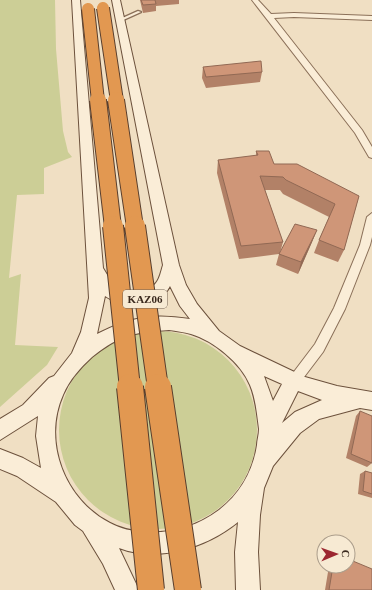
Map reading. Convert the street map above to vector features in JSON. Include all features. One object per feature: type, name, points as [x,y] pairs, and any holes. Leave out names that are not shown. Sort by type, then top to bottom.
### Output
[{"type":"highway","name":"KАZ06","points":[[96,4],[121,301],[151,590]]},
{"type":"highway","name":"KАZ06","points":[[96,4],[188,590]]},
{"type":"main road","points":[[96,4],[120,20],[171,265],[177,287],[187,304],[200,320],[247,365],[260,386],[267,410],[268,436]]},
{"type":"main road","points":[[96,4],[96,270],[98,298],[95,314],[73,364],[55,392],[47,417],[45,443],[50,469],[61,494],[75,512],[92,526],[116,538],[143,544],[171,543],[197,536],[221,522],[241,504],[285,432],[310,412],[334,404],[367,401]]},
{"type":"main road","points":[[96,270],[109,290],[119,297],[129,299],[151,294],[160,289],[171,265]]},
{"type":"main road","points":[[0,430],[30,411],[73,364],[96,342],[115,332],[136,325],[156,322],[177,324],[198,329],[258,363],[294,381],[318,390],[367,401]]},
{"type":"main road","points":[[248,590],[246,563],[247,528],[250,504],[260,472],[268,436],[284,397],[294,381]]},
{"type":"main road","points":[[0,459],[8,461],[29,472],[61,494]]},
{"type":"main road","points":[[92,526],[111,556],[126,590]]},
{"type":"street","points":[[255,0],[359,132],[372,155]]},
{"type":"street","points":[[269,16],[294,15],[372,18]]},
{"type":"street","points":[[294,381],[319,348],[339,309],[365,245],[372,217]]},
{"type":"lane","points":[[120,20],[140,12]]},
{"type":"green space","points":[[0,0],[55,0],[56,49],[63,131],[68,152],[72,157],[44,168],[44,194],[17,195],[9,278],[21,274],[15,345],[58,347],[47,365],[0,407]]},
{"type":"green space","points":[[148,331],[168,331],[196,338],[221,353],[235,367],[250,392],[257,420],[257,440],[250,468],[235,493],[221,507],[196,522],[187,525],[168,529],[148,529],[120,522],[95,507],[81,493],[66,468],[63,459],[59,440],[59,420],[66,392],[81,367],[95,353],[120,338],[129,335]]},
{"type":"building","points":[[141,0],[155,0],[156,4],[143,5]]},
{"type":"building","points":[[261,61],[262,72],[206,77],[203,67]]},
{"type":"building","points":[[256,151],[269,151],[274,164],[297,164],[359,196],[344,250],[319,240],[335,204],[286,180],[283,177],[260,176],[283,242],[241,246],[218,160],[258,155]]},
{"type":"building","points":[[295,224],[317,230],[301,262],[279,254]]},
{"type":"building","points":[[360,411],[372,416],[372,463],[351,454]]},
{"type":"building","points":[[365,471],[372,473],[372,494],[363,491]]},
{"type":"building","points":[[356,562],[372,569],[372,590],[329,590],[332,574],[356,574]]}]
